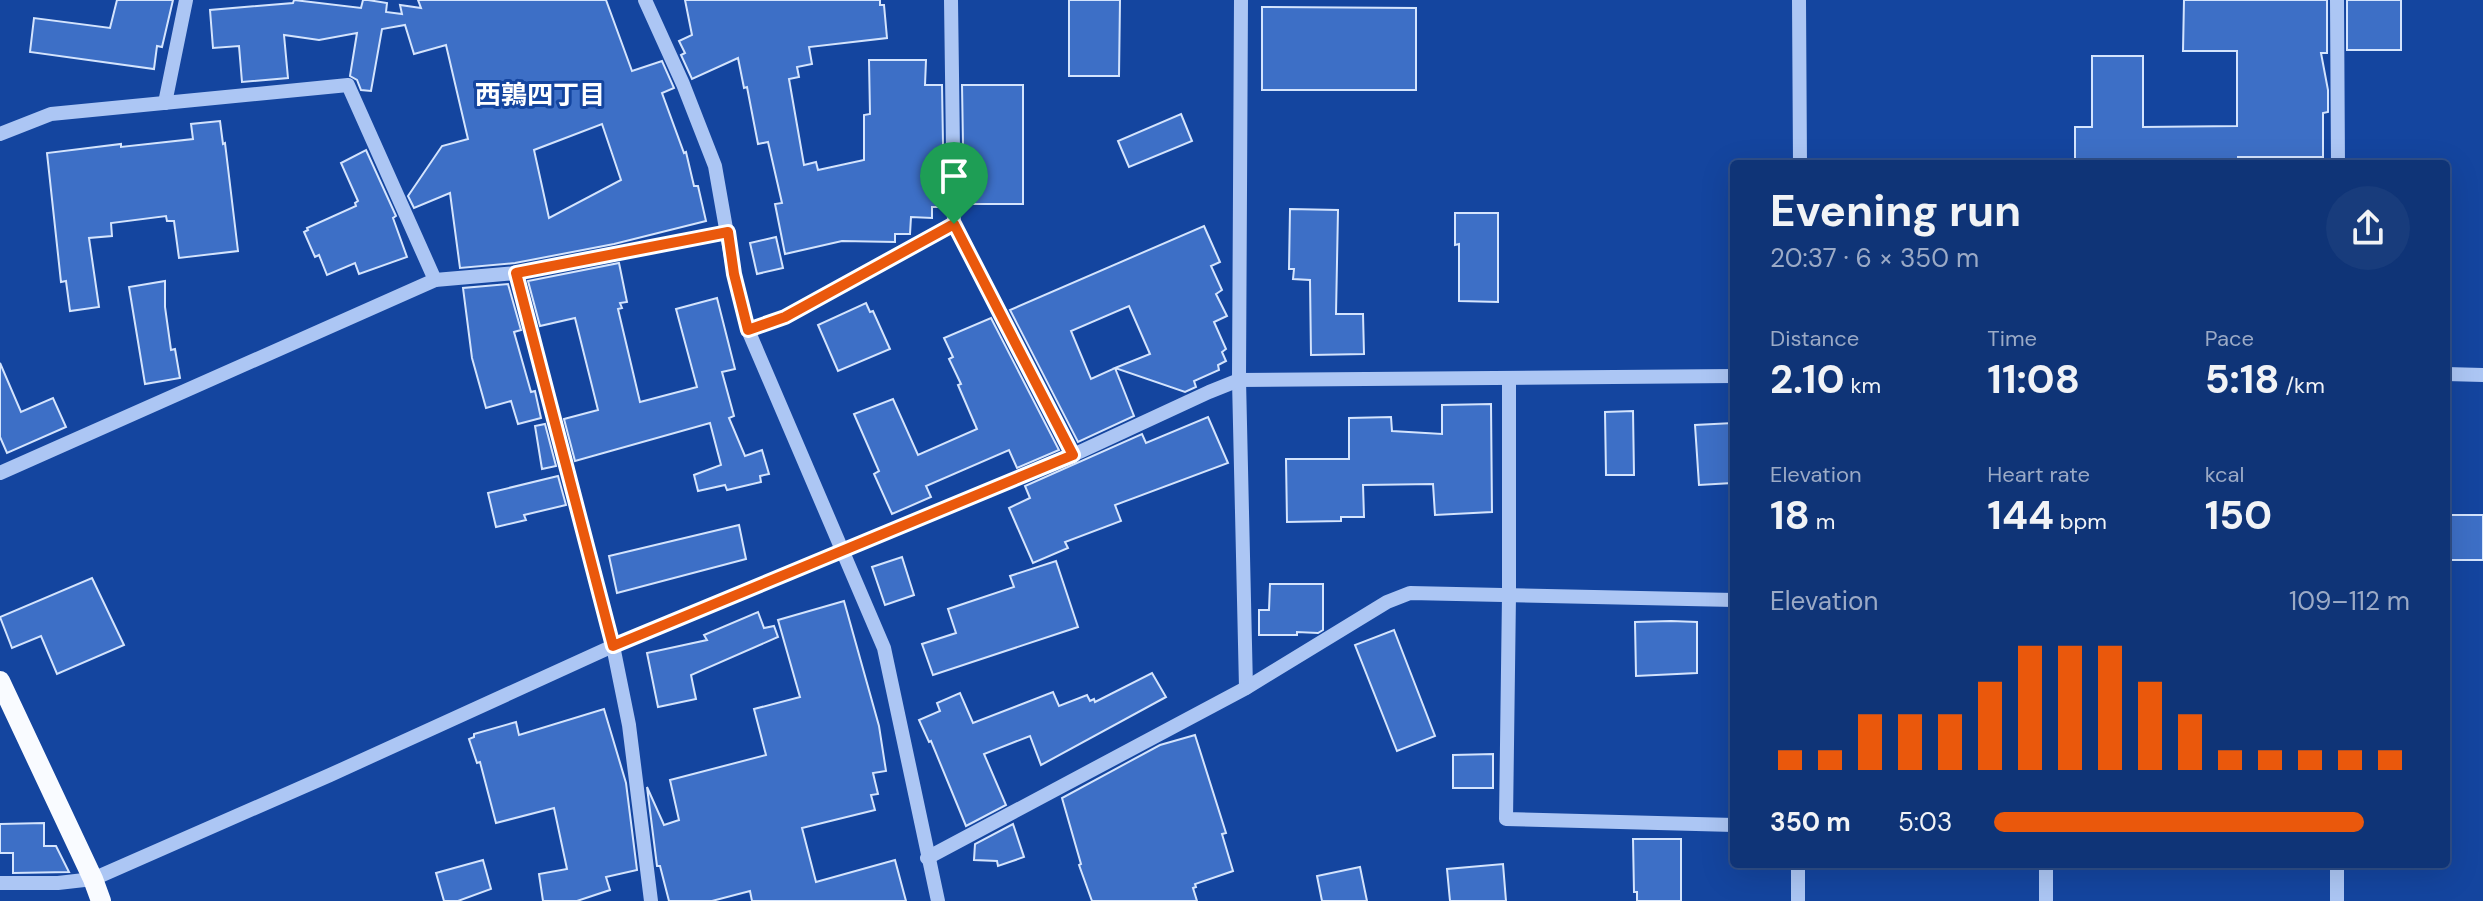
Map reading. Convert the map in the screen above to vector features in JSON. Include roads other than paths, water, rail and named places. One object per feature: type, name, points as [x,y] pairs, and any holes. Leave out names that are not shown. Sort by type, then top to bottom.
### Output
[{"type":"main road","points":[[0,681],[101,901]]},
{"type":"street","points":[[165,103],[186,0]]},
{"type":"street","points":[[645,0],[715,166],[734,274],[748,330],[884,648],[938,901]]},
{"type":"street","points":[[951,0],[954,224],[1073,455]]},
{"type":"street","points":[[1241,0],[1239,380],[1246,688]]},
{"type":"street","points":[[1799,0],[1800,160]]},
{"type":"street","points":[[2337,0],[2338,160]]},
{"type":"street","points":[[0,134],[51,114],[348,85],[435,280]]},
{"type":"street","points":[[748,330],[785,317],[954,224]]},
{"type":"street","points":[[0,473],[435,280],[516,273],[728,232]]},
{"type":"street","points":[[516,273],[613,646],[629,725],[651,901]]},
{"type":"street","points":[[2450,374],[2483,375]]},
{"type":"street","points":[[0,883],[58,883],[93,879],[613,646],[1073,455],[1239,380],[1730,376]]},
{"type":"street","points":[[1509,379],[1506,819],[1730,825]]},
{"type":"street","points":[[927,858],[1246,688],[1387,602],[1410,593],[1730,600]]},
{"type":"street","points":[[1798,868],[1798,901]]},
{"type":"street","points":[[2046,868],[2046,901]]},
{"type":"street","points":[[2337,868],[2337,901]]},
{"type":"district","name":"西鶉四丁目","points":[[540,95]]}]
